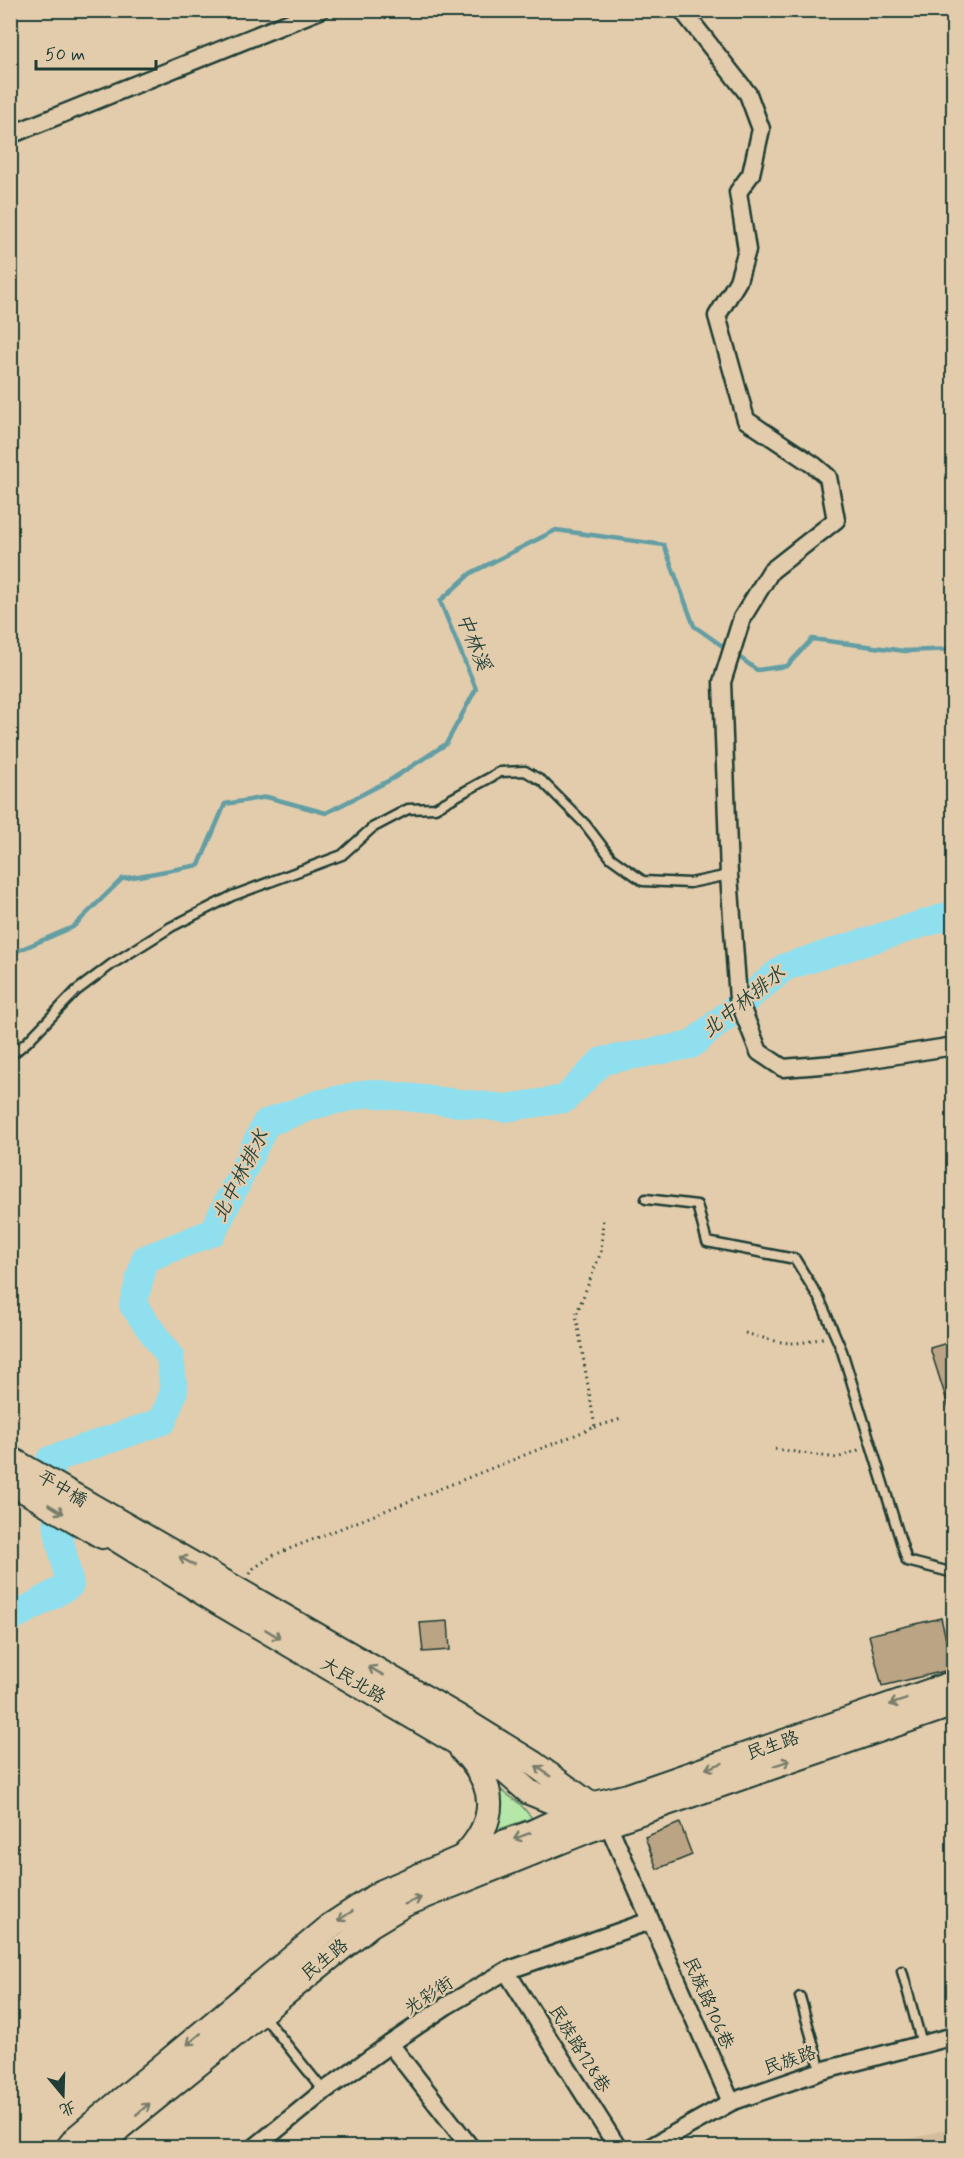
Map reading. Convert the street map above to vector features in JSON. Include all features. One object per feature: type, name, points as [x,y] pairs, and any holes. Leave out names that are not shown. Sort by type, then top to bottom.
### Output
[{"type":"main road","name":"平中橋","points":[[10,1459],[107,1528]]},
{"type":"main road","name":"平中橋","points":[[10,1482],[107,1528]]},
{"type":"main road","name":"大民北路","points":[[107,1528],[238,1590],[458,1717],[534,1764],[590,1818]]},
{"type":"main road","name":"大民北路","points":[[107,1528],[107,1533],[223,1605],[505,1771],[529,1792],[590,1818]]},
{"type":"main road","name":"民生路","points":[[99,2148],[254,2003],[370,1924],[405,1904],[590,1818],[628,1796],[954,1683]]},
{"type":"main road","name":"民生路","points":[[590,1818],[954,1704]]},
{"type":"main road","points":[[454,1742],[473,1761],[489,1791],[486,1823],[477,1843],[461,1858]]},
{"type":"main road","points":[[68,2148],[76,2138],[254,2003],[333,1924],[382,1893],[461,1858],[531,1833],[590,1818]]},
{"type":"street","points":[[10,135],[320,10]]},
{"type":"street","points":[[682,10],[748,94],[760,129],[751,174],[738,192],[747,250],[738,281],[717,316],[746,420],[828,477],[836,520],[771,571],[742,618],[722,682],[729,875],[738,999],[759,1052],[783,1068],[846,1063],[954,1046]]},
{"type":"street","name":"民族路106巷","points":[[590,1818],[650,1921],[731,2102]]},
{"type":"street","name":"光彩街","points":[[259,2146],[324,2091],[390,2044],[446,2006],[506,1971],[650,1921]]},
{"type":"street","name":"民族路128巷","points":[[506,1971],[618,2148]]},
{"type":"street","name":"民族路","points":[[649,2148],[731,2102],[821,2071],[954,2036]]},
{"type":"street","points":[[390,2044],[471,2148]]},
{"type":"lane","points":[[10,1056],[27,1042],[76,991],[111,964],[171,927],[232,896],[342,855],[372,828],[408,809],[435,808],[500,772],[525,771],[542,781],[585,824],[611,858],[643,881],[690,883],[729,875]]},
{"type":"lane","points":[[646,1199],[697,1205],[707,1242],[795,1259],[820,1300],[835,1334],[907,1561],[954,1573]]},
{"type":"lane","points":[[902,1971],[922,2044]]},
{"type":"lane","points":[[800,1997],[821,2071]]},
{"type":"lane","points":[[254,2003],[324,2091]]},
{"type":"path","points":[[595,1427],[576,1315],[601,1252],[603,1218]]},
{"type":"path","points":[[746,1333],[786,1344],[804,1344],[835,1334]]},
{"type":"path","points":[[238,1590],[254,1568],[274,1555],[595,1427],[621,1419]]},
{"type":"path","points":[[775,1449],[837,1458],[871,1445]]},
{"type":"shaded area","points":[[953,2127],[953,2147],[883,2147]]},
{"type":"green space","points":[[493,1784],[520,1804],[532,1818],[494,1831]]},
{"type":"building","points":[[954,1341],[954,1413],[951,1414],[930,1348]]},
{"type":"building","points":[[941,1618],[953,1669],[882,1686],[869,1635]]},
{"type":"building","points":[[448,1621],[450,1650],[423,1652],[420,1623]]},
{"type":"building","points":[[680,1823],[692,1855],[657,1869],[645,1837]]},
{"type":"waterway","name":"中林溪","points":[[10,956],[73,927],[122,879],[199,865],[225,804],[267,797],[326,813],[392,779],[446,744],[476,689],[440,601],[471,573],[556,530],[664,545],[694,626],[728,650]]},
{"type":"waterway","name":"中林溪","points":[[735,654],[757,670],[787,666],[812,639],[905,651],[954,649]]},
{"type":"waterway","name":"北中林排水","points":[[10,1619],[70,1585],[58,1531],[50,1460],[163,1421],[174,1391],[170,1357],[133,1305],[145,1259],[213,1232],[266,1123],[318,1104],[369,1093],[505,1108],[565,1099],[602,1061],[691,1045],[785,967],[954,914]]}]
